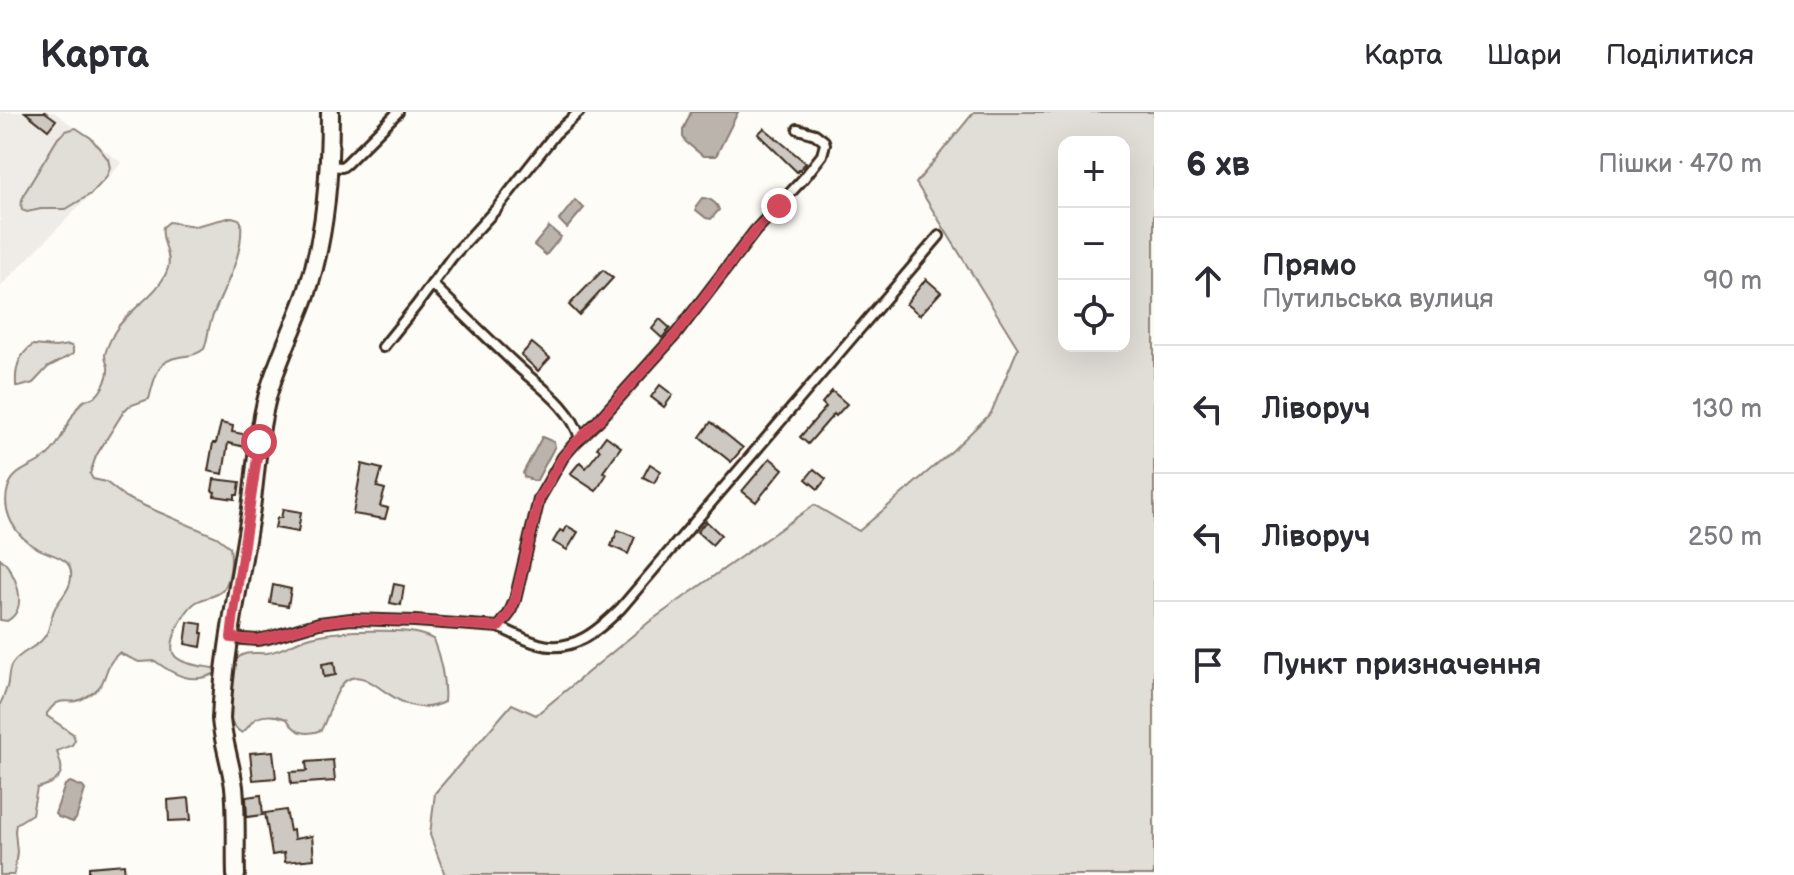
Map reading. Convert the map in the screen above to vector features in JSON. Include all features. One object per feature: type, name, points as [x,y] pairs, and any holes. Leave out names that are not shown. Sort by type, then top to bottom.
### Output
[{"type":"street","points":[[236,875],[235,793],[221,719],[236,593],[267,398],[312,274],[326,205],[330,112]]},
{"type":"lane","points":[[329,166],[342,167],[346,164],[398,112]]},
{"type":"lane","points":[[383,347],[452,257],[512,191],[555,134],[579,112]]},
{"type":"lane","points":[[499,627],[515,600],[542,493],[563,457],[677,333],[755,231],[825,149],[824,141],[815,134],[798,129]]},
{"type":"lane","points":[[231,638],[257,640],[319,623],[351,619],[499,627],[541,645],[561,647],[582,640],[611,618],[939,236]]},
{"type":"lane","points":[[432,284],[559,403],[574,422],[580,438]]},
{"type":"shaded area","points":[[0,112],[54,112],[122,163],[0,287]]},
{"type":"shaded area","points":[[691,112],[738,112],[716,156],[703,156],[683,137]]},
{"type":"shaded area","points":[[974,112],[1154,112],[1154,875],[445,875],[430,835],[435,793],[512,704],[536,715],[649,622],[814,505],[859,531],[991,413],[1018,348],[916,183]]},
{"type":"shaded area","points":[[76,128],[91,138],[108,159],[110,168],[106,178],[91,194],[66,209],[22,210],[24,194],[58,138]]},
{"type":"shaded area","points":[[702,198],[718,207],[711,219],[696,210]]},
{"type":"shaded area","points":[[575,200],[584,208],[567,228],[559,220]]},
{"type":"shaded area","points":[[232,217],[241,222],[239,247],[204,349],[165,362],[155,379],[149,399],[124,411],[96,456],[90,474],[93,479],[106,482],[125,497],[217,537],[230,547],[226,586],[220,593],[190,607],[172,646],[177,658],[213,668],[216,673],[199,678],[184,677],[155,661],[139,662],[119,653],[94,692],[78,700],[54,705],[47,716],[73,734],[75,740],[72,745],[57,751],[60,774],[54,781],[37,788],[32,814],[16,824],[14,875],[0,875],[0,704],[12,664],[44,637],[55,608],[69,586],[71,574],[67,562],[29,543],[16,530],[6,506],[10,482],[18,473],[51,452],[81,403],[95,397],[101,389],[108,371],[106,352],[114,333],[158,286],[168,268],[163,227],[169,222],[195,226]]},
{"type":"shaded area","points":[[549,227],[561,237],[546,255],[534,245]]},
{"type":"shaded area","points":[[33,345],[69,345],[73,347],[73,354],[48,367],[33,383],[16,386],[18,363]]},
{"type":"shaded area","points":[[542,437],[554,442],[555,446],[534,481],[524,477],[523,473]]},
{"type":"shaded area","points":[[0,558],[15,580],[19,599],[18,608],[7,621],[0,620]]},
{"type":"shaded area","points":[[357,631],[406,632],[433,639],[442,670],[444,702],[428,707],[413,706],[357,677],[343,683],[321,730],[302,732],[287,719],[268,716],[255,719],[242,733],[234,727],[229,716],[231,679],[240,656],[272,652],[320,635]]},
{"type":"shaded area","points":[[70,782],[85,790],[73,822],[55,814],[65,785]]},
{"type":"building","points":[[25,112],[45,112],[56,120],[48,130]]},
{"type":"building","points":[[764,128],[806,163],[797,172],[758,134]]},
{"type":"building","points":[[603,270],[613,278],[579,315],[569,305]]},
{"type":"building","points":[[926,279],[941,292],[920,315],[906,304]]},
{"type":"building","points":[[660,319],[670,328],[662,338],[652,329]]},
{"type":"building","points":[[532,343],[550,358],[538,371],[521,355]]},
{"type":"building","points":[[660,385],[673,395],[664,407],[651,397]]},
{"type":"building","points":[[832,391],[847,404],[808,444],[800,437],[826,407],[822,403]]},
{"type":"building","points":[[711,422],[743,448],[731,462],[700,437]]},
{"type":"building","points":[[221,423],[233,426],[232,432],[248,435],[245,447],[228,443],[223,474],[208,471],[213,443],[216,443]]},
{"type":"building","points":[[606,436],[621,447],[603,472],[607,474],[596,491],[570,474],[580,462],[586,468]]},
{"type":"building","points":[[770,458],[783,469],[756,502],[742,491]]},
{"type":"building","points":[[362,464],[382,469],[377,487],[385,489],[380,506],[388,508],[385,519],[353,514]]},
{"type":"building","points":[[650,464],[661,471],[654,483],[643,477]]},
{"type":"building","points":[[814,469],[826,479],[818,489],[806,479]]},
{"type":"building","points":[[214,479],[240,482],[235,499],[214,496]]},
{"type":"building","points":[[283,509],[301,512],[298,532],[275,528]]},
{"type":"building","points":[[706,521],[721,535],[712,545],[697,532]]},
{"type":"building","points":[[567,526],[578,532],[567,550],[553,542],[560,530],[564,532]]},
{"type":"building","points":[[618,530],[635,537],[628,554],[611,546]]},
{"type":"building","points":[[394,584],[404,586],[401,605],[390,603]]},
{"type":"building","points":[[273,585],[291,589],[288,606],[270,603]]},
{"type":"building","points":[[188,622],[202,624],[201,647],[185,644]]},
{"type":"building","points":[[334,662],[336,675],[324,677],[322,664]]},
{"type":"building","points":[[273,751],[276,778],[253,780],[250,753]]},
{"type":"building","points":[[333,760],[335,781],[291,784],[290,772],[307,771],[306,762]]},
{"type":"building","points":[[261,795],[263,815],[247,817],[246,797]]},
{"type":"building","points":[[189,798],[191,820],[169,821],[168,800]]},
{"type":"building","points":[[286,810],[294,839],[312,836],[314,859],[285,862],[284,853],[272,855],[265,813]]},
{"type":"building","points":[[124,864],[125,875],[89,875],[89,867]]},
{"type":"route","points":[[259,442],[231,638],[257,640],[319,623],[351,619],[499,627],[515,600],[539,499],[563,457],[677,333],[755,231],[779,206]]}]
